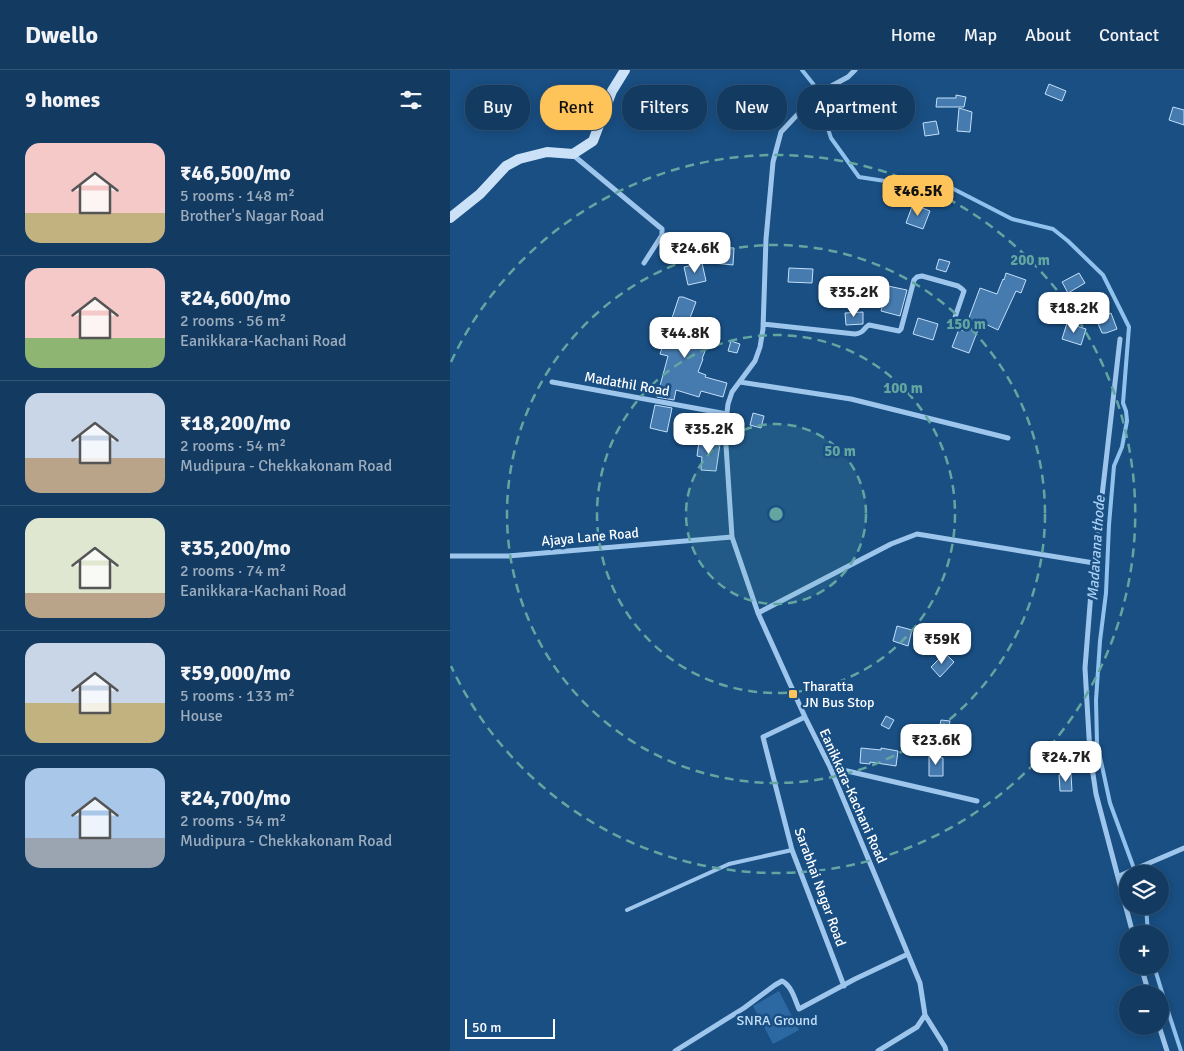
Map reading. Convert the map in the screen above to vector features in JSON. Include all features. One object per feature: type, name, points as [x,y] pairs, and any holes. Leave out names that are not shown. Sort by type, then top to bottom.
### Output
[{"type":"main road","points":[[450,218],[480,194],[506,166],[519,159],[547,152],[573,154],[593,140],[612,91],[625,70]]},
{"type":"street","name":"Eanikkara-Kachani Road","points":[[855,70],[848,77],[824,90],[781,132],[773,162],[766,239],[763,324],[760,348],[755,361],[732,392],[728,404],[725,430],[732,537],[758,613],[830,768],[920,982],[925,1015]]},
{"type":"street","points":[[573,154],[662,229],[662,235],[644,263]]},
{"type":"street","points":[[763,324],[855,334],[861,333],[869,325],[898,331],[901,329],[914,280],[922,276],[958,286],[964,291],[952,326]]},
{"type":"street","points":[[1119,876],[1096,794],[1090,754],[1085,668],[1094,562],[1120,339]]},
{"type":"street","name":"Madathil Road","points":[[552,382],[727,414]]},
{"type":"street","points":[[740,382],[851,399],[1008,438]]},
{"type":"street","points":[[758,613],[891,544],[917,534],[1094,562]]},
{"type":"street","name":"Ajaya Lane Road","points":[[450,556],[508,556],[732,537]]},
{"type":"street","name":"Sarabhai Nagar Road","points":[[805,717],[762,737],[792,850],[844,986]]},
{"type":"street","points":[[830,768],[977,801]]},
{"type":"street","points":[[1145,865],[1184,848]]},
{"type":"street","points":[[675,1051],[744,1008],[774,985],[782,982],[787,983],[799,1009],[855,979],[908,954]]},
{"type":"street","points":[[878,1051],[917,1027],[925,1015],[946,1046],[946,1051]]},
{"type":"street","points":[[1162,1035],[1167,1051]]},
{"type":"lane","points":[[628,910],[729,864],[792,850]]},
{"type":"green space","name":"SNRA Ground","points":[[779,991],[799,1030],[773,1044],[753,1006]]},
{"type":"building","points":[[1049,84],[1066,91],[1062,101],[1045,94]]},
{"type":"building","points":[[956,95],[966,97],[964,107],[936,107],[937,98],[956,98]]},
{"type":"building","points":[[1173,107],[1184,110],[1184,125],[1169,120]]},
{"type":"building","points":[[959,108],[972,112],[970,132],[957,131]]},
{"type":"building","points":[[936,121],[939,134],[925,136],[923,123]]},
{"type":"building","points":[[913,204],[930,211],[923,229],[906,223]]},
{"type":"building","points":[[714,246],[734,248],[733,265],[713,263]]},
{"type":"building","points":[[939,259],[950,262],[946,272],[936,269]]},
{"type":"building","points":[[702,263],[706,281],[688,285],[684,267]]},
{"type":"building","points":[[789,268],[813,269],[812,283],[788,282]]},
{"type":"building","points":[[1006,273],[1026,280],[1021,293],[1016,291],[998,330],[981,322],[969,353],[952,347],[959,329],[964,331],[980,288],[997,294]]},
{"type":"building","points":[[1079,273],[1085,283],[1068,293],[1062,282]]},
{"type":"building","points":[[888,286],[907,290],[900,316],[881,311]]},
{"type":"building","points":[[679,297],[696,302],[684,334],[708,343],[698,372],[706,375],[705,377],[727,383],[723,397],[701,391],[699,397],[676,390],[674,400],[657,397],[668,356],[660,354]]},
{"type":"building","points":[[863,312],[863,324],[846,325],[845,313]]},
{"type":"building","points":[[1111,313],[1117,329],[1102,333],[1096,319]]},
{"type":"building","points":[[918,318],[938,324],[933,340],[913,334]]},
{"type":"building","points":[[1067,323],[1086,329],[1081,345],[1062,339]]},
{"type":"building","points":[[731,341],[740,344],[737,353],[728,351]]},
{"type":"building","points":[[655,405],[672,408],[667,432],[650,428]]},
{"type":"building","points":[[753,413],[764,416],[761,428],[750,425]]},
{"type":"building","points":[[699,441],[720,444],[716,471],[701,470],[702,457],[697,456]]},
{"type":"building","points":[[897,626],[912,630],[908,646],[893,641]]},
{"type":"building","points":[[945,653],[954,662],[940,677],[931,667]]},
{"type":"building","points":[[886,716],[894,720],[889,729],[881,725]]},
{"type":"building","points":[[941,720],[950,721],[948,732],[939,730]]},
{"type":"building","points":[[861,748],[881,750],[881,748],[898,751],[896,766],[870,762],[870,764],[860,763]]},
{"type":"building","points":[[929,756],[943,758],[943,776],[929,776]]},
{"type":"building","points":[[1071,774],[1072,791],[1060,791],[1059,775]]},
{"type":"waterway","points":[[802,70],[814,85]]},
{"type":"waterway","name":"Madavana thode","points":[[828,130],[831,138],[859,177],[911,185],[940,182],[1012,219],[1053,229],[1103,275],[1129,327],[1123,403],[1127,421],[1122,447],[1114,466],[1106,593],[1100,641],[1096,700],[1097,743],[1110,803],[1133,865]]},
{"type":"waterway","name":"Madavana thode","points":[[1147,915],[1147,925]]},
{"type":"waterway","name":"Madavana thode","points":[[1157,975],[1181,1051]]},
{"type":"place","name":"Tharatta JN Bus Stop","points":[[793,694]]}]
